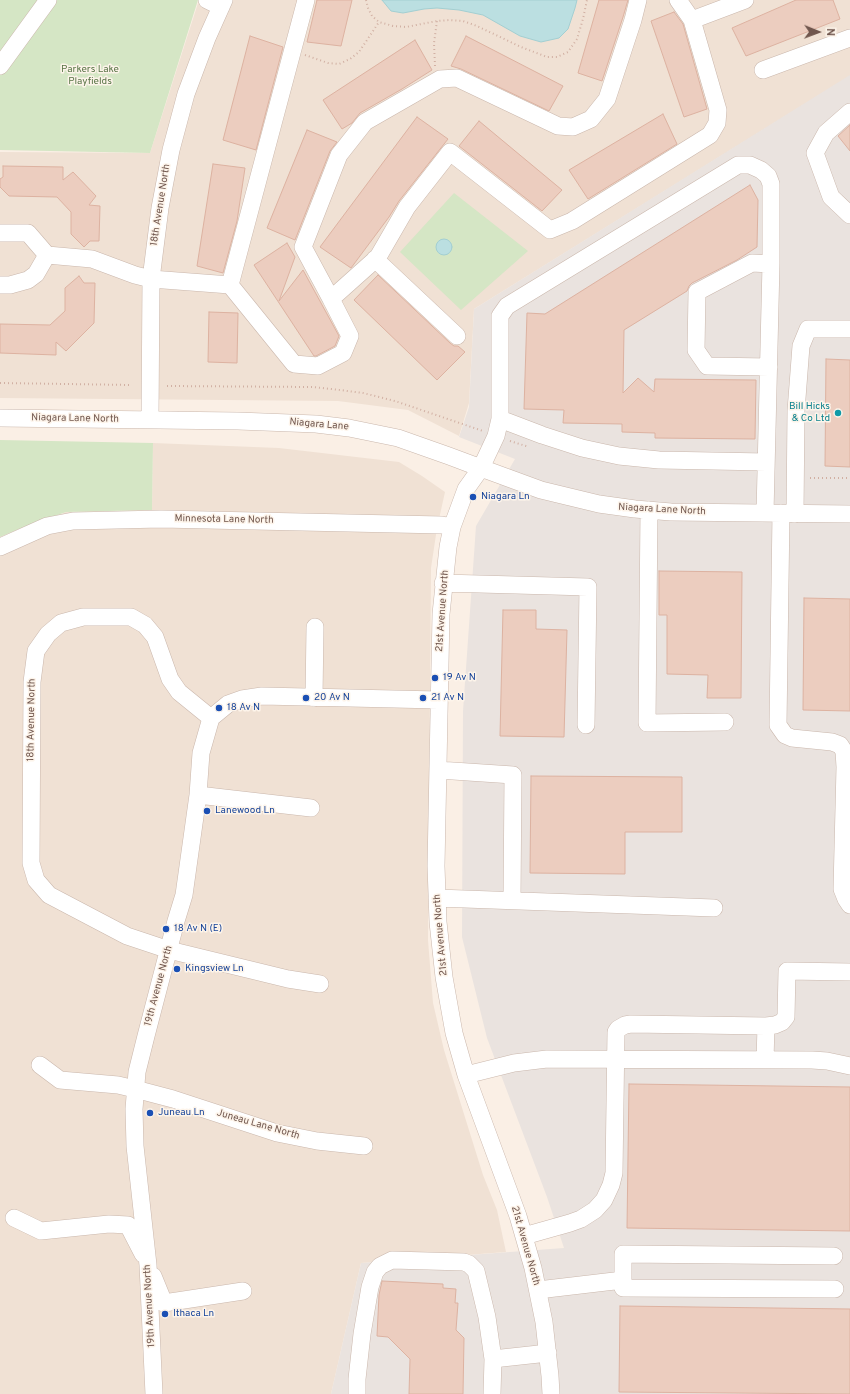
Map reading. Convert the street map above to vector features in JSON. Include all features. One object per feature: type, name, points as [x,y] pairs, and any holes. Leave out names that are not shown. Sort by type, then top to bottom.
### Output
[{"type":"street","points":[[0,66],[48,0]]},
{"type":"street","points":[[230,285],[306,0]]},
{"type":"street","points":[[0,233],[28,233],[47,255],[92,259],[135,275],[151,278],[230,285],[294,364],[318,366],[343,353],[350,336],[303,247],[339,155],[365,122],[440,79],[457,78],[558,126],[573,127],[591,119],[608,99],[638,0]]},
{"type":"street","points":[[331,299],[378,257],[407,206],[450,152],[550,230],[572,221],[710,135],[718,123],[718,110],[692,20],[678,0]]},
{"type":"street","points":[[692,20],[745,0]]},
{"type":"street","name":"18th Avenue North","points":[[150,420],[151,278],[160,208],[170,150],[186,94],[207,38],[217,2]]},
{"type":"street","points":[[763,70],[850,38]]},
{"type":"street","points":[[850,112],[826,133],[815,153],[831,197],[850,215]]},
{"type":"street","name":"21st Avenue North","points":[[551,1394],[548,1353],[538,1290],[518,1216],[466,1075],[454,1033],[444,977],[437,898],[438,700],[443,583],[448,547],[452,527],[466,489],[481,468],[496,436],[500,419],[500,316],[507,306],[738,165],[750,165],[761,170],[768,176],[771,184],[771,264],[766,462],[780,513]]},
{"type":"street","points":[[0,285],[10,285],[28,280],[36,274],[47,255]]},
{"type":"street","points":[[375,259],[457,336]]},
{"type":"street","points":[[769,367],[707,366],[696,350],[697,292],[752,263],[771,264]]},
{"type":"street","points":[[850,329],[808,330],[801,346],[796,411],[780,513],[778,724],[785,735],[792,738],[832,742],[840,745],[844,751],[848,767],[842,889],[850,905]]},
{"type":"street","name":"Niagara Lane North","points":[[0,418],[150,420]]},
{"type":"street","points":[[500,419],[549,438],[582,448],[619,456],[659,460],[766,462]]},
{"type":"street","name":"Niagara Lane","points":[[150,420],[288,422],[349,428],[405,440],[481,468]]},
{"type":"street","name":"Niagara Lane North","points":[[481,468],[560,496],[610,506],[649,510],[850,514]]},
{"type":"street","points":[[649,510],[647,723],[725,722]]},
{"type":"street","name":"Minnesota Lane North","points":[[0,546],[47,526],[73,521],[161,519],[442,525],[452,527]]},
{"type":"street","points":[[443,583],[588,587],[586,725]]},
{"type":"street","name":"18th Avenue North","points":[[211,718],[179,692],[170,679],[155,637],[145,625],[131,617],[83,616],[61,623],[48,634],[36,651],[32,682],[31,863],[36,880],[49,895],[127,936],[169,950],[288,979],[320,984]]},
{"type":"street","points":[[314,698],[315,627]]},
{"type":"street","points":[[211,718],[228,704],[242,698],[262,696],[438,700]]},
{"type":"street","name":"19th Avenue North","points":[[154,1394],[148,1265],[135,1146],[135,1089],[137,1072],[144,1043],[184,895],[198,796],[200,754],[211,718]]},
{"type":"street","points":[[438,770],[513,775],[512,900]]},
{"type":"street","points":[[198,796],[311,808]]},
{"type":"street","points":[[437,898],[714,908]]},
{"type":"street","points":[[524,1236],[581,1219],[595,1210],[604,1200],[611,1185],[614,1173],[615,1060],[616,1032],[618,1028],[625,1025],[775,1025],[782,1022],[786,1017],[787,971],[850,972]]},
{"type":"street","points":[[765,1060],[766,1026]]},
{"type":"street","points":[[466,1075],[532,1060],[571,1059],[827,1061],[850,1066]]},
{"type":"street","name":"Juneau Lane North","points":[[40,1065],[60,1080],[118,1085],[173,1099],[277,1133],[317,1141],[364,1146]]},
{"type":"street","points":[[14,1218],[41,1231],[109,1224],[128,1225],[148,1265],[164,1303],[243,1291]]},
{"type":"street","points":[[834,1256],[623,1254],[623,1288],[835,1290]]},
{"type":"street","points":[[357,1394],[357,1379],[362,1334],[370,1287],[375,1272],[380,1266],[392,1260],[464,1262],[473,1267],[476,1271],[487,1317],[493,1359],[492,1394]]},
{"type":"street","points":[[538,1290],[623,1280]]},
{"type":"street","points":[[493,1359],[548,1353]]},
{"type":"path","points":[[366,0],[372,16],[379,22],[393,26],[406,27],[437,21],[463,21],[483,28],[521,47],[547,57],[557,57],[568,52],[577,40],[587,0]]},
{"type":"path","points":[[435,82],[434,43],[437,21]]},
{"type":"path","points":[[292,51],[328,63],[339,64],[350,59],[359,52],[379,22]]},
{"type":"path","points":[[0,383],[132,385]]},
{"type":"shaded area","points":[[199,0],[850,0],[850,76],[474,309],[469,403],[459,436],[408,410],[338,401],[0,398],[0,152],[150,153]]},
{"type":"shaded area","points":[[850,75],[850,1394],[331,1394],[361,1263],[564,1248],[547,1197],[487,1038],[462,937],[463,711],[476,526],[515,459],[459,437],[469,407],[474,309]]},
{"type":"shaded area","points":[[153,443],[279,448],[399,462],[445,492],[437,528],[431,568],[428,940],[433,1003],[444,1050],[483,1175],[497,1210],[506,1252],[361,1263],[331,1394],[0,1394],[0,538],[66,512],[152,510]]},
{"type":"green space","name":"Parkers Lake Playfields","points":[[0,0],[198,0],[150,153],[0,150]]},
{"type":"green space","points":[[454,193],[528,251],[461,310],[400,252]]},
{"type":"green space","points":[[0,440],[153,443],[152,510],[66,512],[0,537]]},
{"type":"water","points":[[382,0],[577,0],[568,29],[559,38],[541,42],[520,36],[483,15],[459,10],[437,8],[403,13],[391,11]]},
{"type":"water","points":[[444,239],[450,241],[452,247],[450,253],[444,255],[438,253],[436,247],[438,241]]},
{"type":"building","points":[[317,0],[352,0],[341,46],[307,42]]},
{"type":"building","points":[[599,0],[628,0],[602,81],[578,73]]},
{"type":"building","points":[[796,0],[833,0],[840,19],[746,56],[732,28]]},
{"type":"building","points":[[674,12],[683,24],[707,109],[684,117],[651,21]]},
{"type":"building","points":[[250,36],[283,47],[256,150],[223,140]]},
{"type":"building","points":[[466,36],[563,86],[549,111],[461,69],[451,66]]},
{"type":"building","points":[[415,40],[432,70],[360,113],[352,123],[342,129],[323,100]]},
{"type":"building","points":[[663,114],[677,144],[588,199],[569,170]]},
{"type":"building","points":[[417,117],[448,139],[399,201],[351,268],[320,247]]},
{"type":"building","points":[[479,121],[562,190],[542,211],[459,146]]},
{"type":"building","points":[[850,125],[850,151],[838,136]]},
{"type":"building","points":[[307,130],[337,142],[330,151],[295,240],[267,228]]},
{"type":"building","points":[[213,164],[245,168],[237,221],[223,273],[197,266]]},
{"type":"building","points":[[3,166],[63,167],[63,180],[73,172],[96,196],[89,205],[100,206],[99,241],[90,241],[84,247],[71,234],[71,212],[57,197],[9,196],[0,187],[0,179],[3,177]]},
{"type":"building","points":[[750,185],[758,200],[757,247],[737,260],[692,283],[687,291],[624,330],[623,393],[638,378],[654,392],[655,379],[756,380],[755,439],[655,438],[655,433],[622,432],[622,424],[563,423],[564,410],[524,409],[527,313],[545,314]]},
{"type":"building","points":[[287,243],[295,257],[279,301],[303,270],[339,336],[335,346],[316,356],[314,356],[254,265]]},
{"type":"building","points":[[378,275],[450,343],[454,346],[458,346],[465,352],[437,380],[354,300]]},
{"type":"building","points":[[79,276],[84,283],[95,283],[94,323],[66,351],[56,342],[56,355],[0,353],[0,324],[50,325],[65,311],[65,288]]},
{"type":"building","points":[[209,312],[238,313],[237,363],[208,362]]},
{"type":"building","name":"Bill Hicks & Co Ltd","points":[[826,359],[850,360],[850,467],[825,466]]},
{"type":"building","points":[[659,571],[742,572],[741,698],[707,698],[708,675],[667,674],[667,615],[659,615]]},
{"type":"building","points":[[804,598],[850,599],[850,711],[803,710]]},
{"type":"building","points":[[503,610],[536,610],[536,629],[567,630],[564,737],[500,736]]},
{"type":"building","points":[[531,776],[682,777],[682,832],[625,832],[625,874],[530,873]]},
{"type":"building","points":[[629,1084],[850,1087],[850,1231],[627,1228]]},
{"type":"building","points":[[382,1281],[443,1284],[443,1288],[456,1289],[455,1303],[458,1303],[456,1330],[464,1338],[463,1394],[409,1394],[410,1359],[388,1337],[377,1336],[379,1295]]},
{"type":"building","points":[[620,1306],[850,1309],[850,1394],[619,1392]]},
{"type":"place","name":"Bill Hicks & Co Ltd","points":[[838,413]]},
{"type":"place","name":"Niagara Ln","points":[[473,497]]},
{"type":"place","name":"19 Av N","points":[[435,678]]},
{"type":"place","name":"20 Av N","points":[[306,698]]},
{"type":"place","name":"21 Av N","points":[[423,698]]},
{"type":"place","name":"18 Av N","points":[[219,708]]},
{"type":"place","name":"Lanewood Ln","points":[[207,811]]},
{"type":"place","name":"18 Av N (E)","points":[[166,929]]},
{"type":"place","name":"Kingsview Ln","points":[[177,969]]},
{"type":"place","name":"Juneau Ln","points":[[150,1113]]},
{"type":"place","name":"Ithaca Ln","points":[[165,1314]]}]
